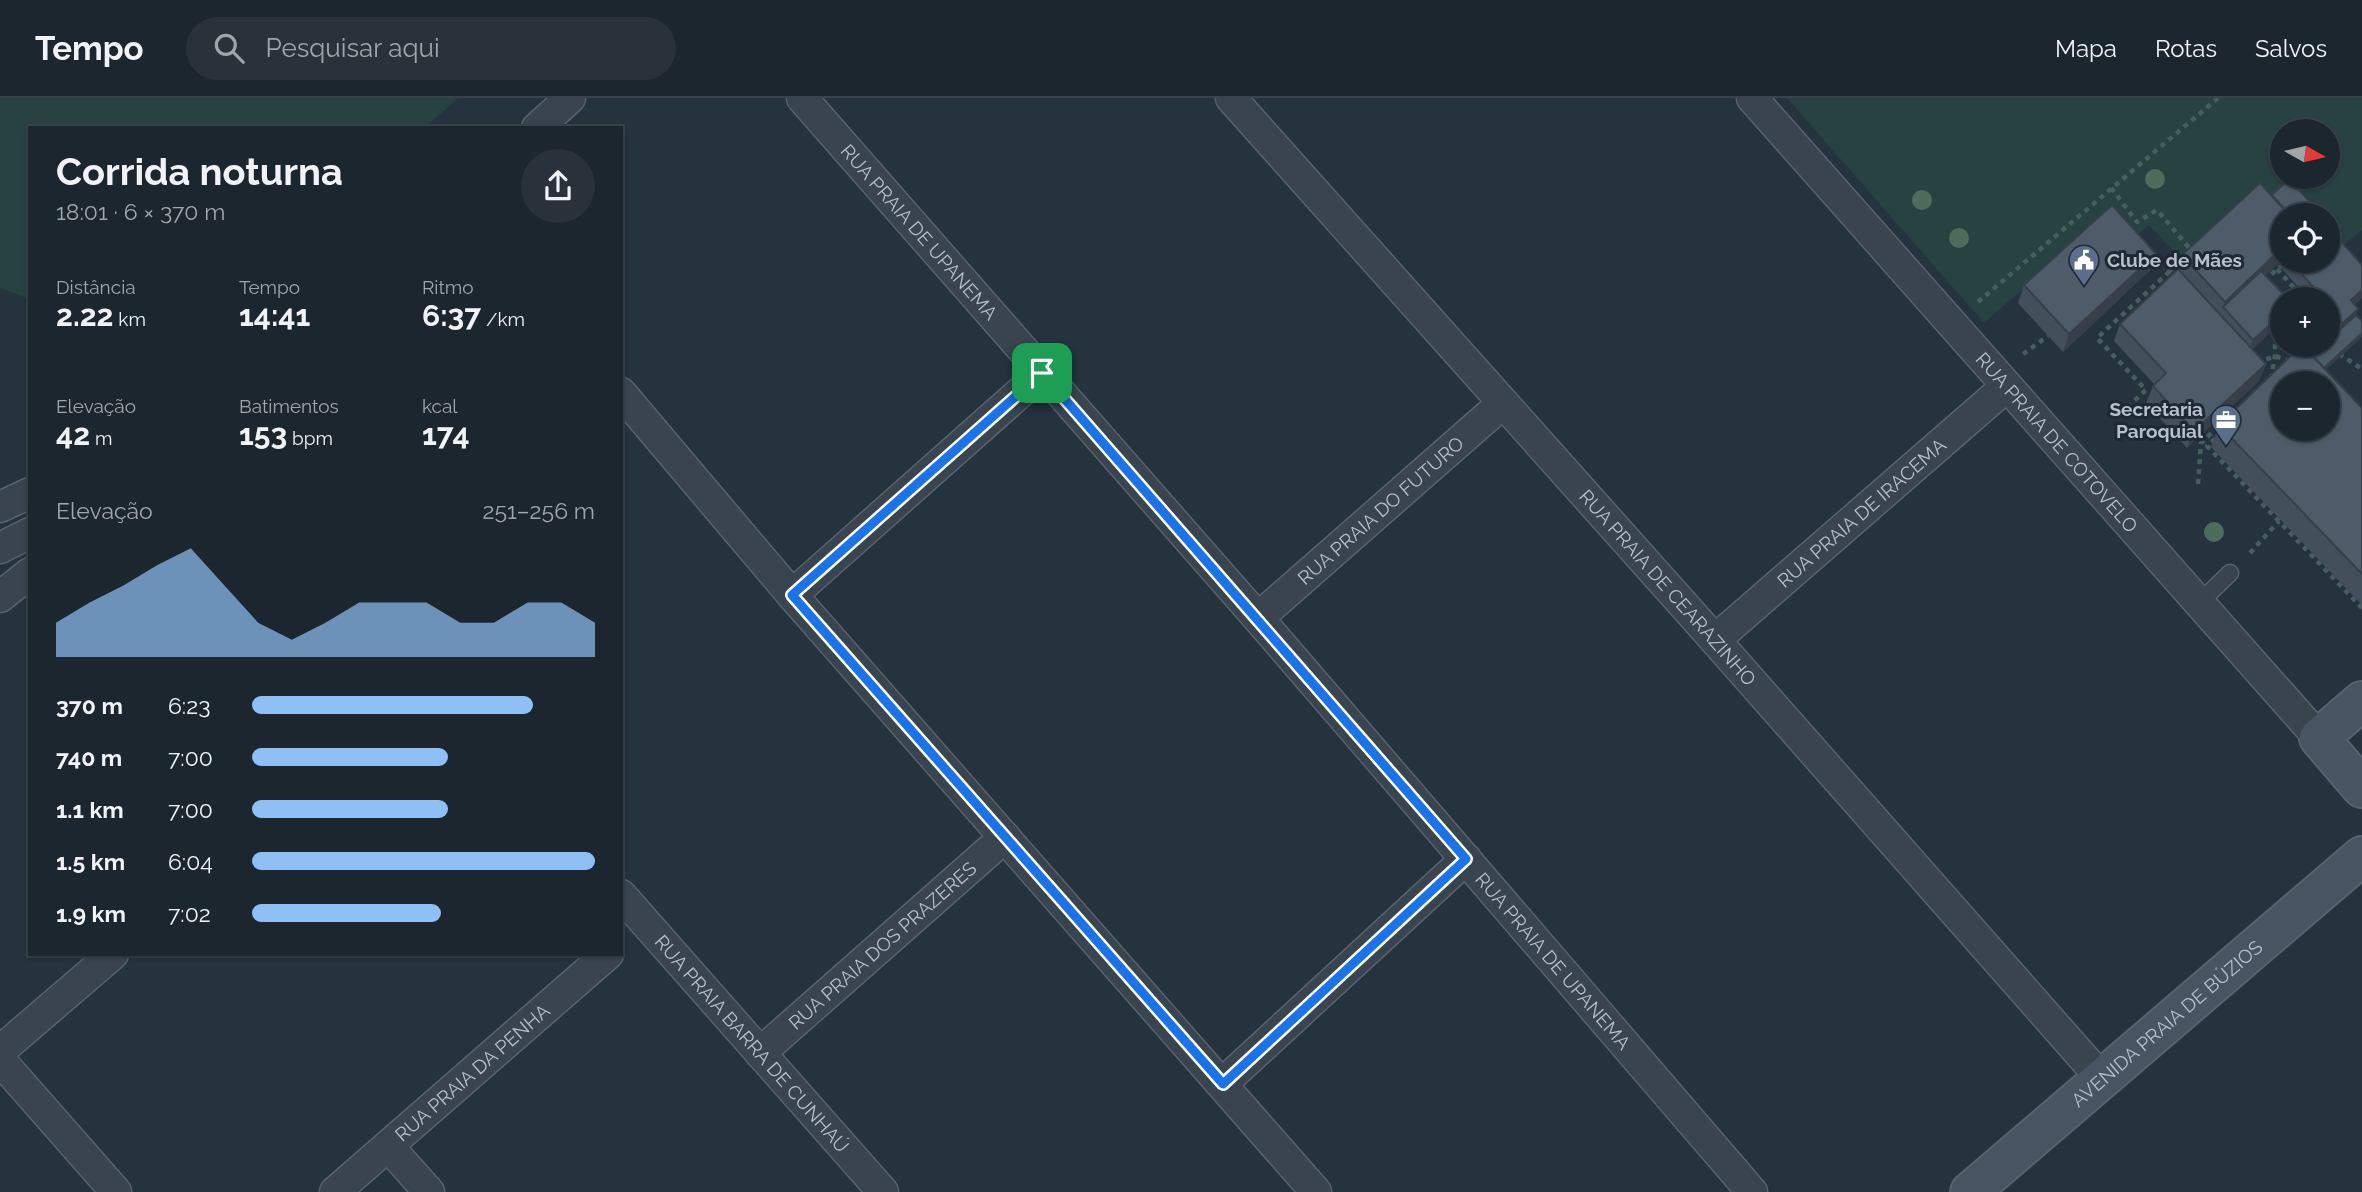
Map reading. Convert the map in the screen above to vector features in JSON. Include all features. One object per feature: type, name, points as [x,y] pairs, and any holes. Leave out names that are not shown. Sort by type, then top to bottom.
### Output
[{"type":"main road","points":[[2319,738],[2362,701]]},
{"type":"main road","name":"RUA PRAIA DE COTOVELO","points":[[2319,738],[2362,788]]},
{"type":"main road","name":"AVENIDA PRAIA DE BÚZIOS","points":[[1970,1192],[2362,856]]},
{"type":"street","points":[[539,126],[570,98]]},
{"type":"street","name":"RUA PRAIA DE UPANEMA","points":[[802,98],[1258,618],[1752,1192]]},
{"type":"street","name":"RUA PRAIA DE CEARAZINHO","points":[[1231,98],[1716,640],[2103,1080]]},
{"type":"street","name":"RUA PRAIA DE COTOVELO","points":[[1752,98],[2319,738]]},
{"type":"street","points":[[792,595],[1042,373]]},
{"type":"street","name":"RUA PRAIA DE IRACEMA","points":[[1716,640],[2007,386]]},
{"type":"street","points":[[623,395],[792,595],[1316,1192]]},
{"type":"street","name":"RUA PRAIA DO FUTURO","points":[[1258,618],[1503,403]]},
{"type":"street","points":[[0,507],[28,494]]},
{"type":"street","points":[[0,548],[28,534]]},
{"type":"street","points":[[0,597],[28,575]]},
{"type":"street","name":"RUA PRAIA DOS PRAZERES","points":[[761,1053],[1005,837]]},
{"type":"street","points":[[1223,1084],[1466,859]]},
{"type":"street","name":"RUA PRAIA BARRA DE CUNHAÚ","points":[[623,897],[883,1192]]},
{"type":"street","points":[[623,940],[645,922]]},
{"type":"street","points":[[0,1051],[111,956]]},
{"type":"street","name":"RUA PRAIA DA PENHA","points":[[335,1192],[606,956]]},
{"type":"street","points":[[0,1060],[116,1192]]},
{"type":"street","points":[[388,1146],[429,1192]]},
{"type":"lane","points":[[2200,602],[2230,573]]},
{"type":"path","points":[[1953,324],[2218,98]]},
{"type":"path","points":[[2111,188],[2137,222],[2157,210],[2192,250]]},
{"type":"path","points":[[2146,390],[2097,338],[2201,242]]},
{"type":"path","points":[[2168,273],[2176,283]]},
{"type":"path","points":[[2269,291],[2262,283],[2272,273]]},
{"type":"path","points":[[2276,273],[2293,287]]},
{"type":"path","points":[[2026,350],[2048,336]]},
{"type":"path","points":[[2340,355],[2362,369]]},
{"type":"path","points":[[2251,365],[2271,357]]},
{"type":"path","points":[[2277,357],[2294,363],[2301,369]]},
{"type":"path","points":[[2286,371],[2294,363]]},
{"type":"path","points":[[2261,385],[2270,377]]},
{"type":"path","points":[[2120,414],[2153,383]]},
{"type":"path","points":[[2198,484],[2201,443],[2223,427],[2207,446],[2362,608]]},
{"type":"path","points":[[2250,553],[2279,521]]},
{"type":"green space","points":[[0,98],[458,98],[427,126],[28,126],[28,298],[0,288]]},
{"type":"green space","points":[[1787,98],[2362,98],[2362,230],[2343,246],[2340,243],[2340,203],[2303,203],[2290,189],[2340,189],[2340,119],[2270,119],[2270,189],[2283,189],[2185,264],[2149,225],[2133,239],[2110,213],[1984,323]]},
{"type":"building","points":[[2260,183],[2278,203],[2270,203],[2270,259],[2225,302],[2182,255]]},
{"type":"building","points":[[2278,189],[2298,189],[2311,203],[2279,203],[2272,195]]},
{"type":"building","name":"Clube de Mães","points":[[2112,205],[2156,254],[2069,334],[2024,285]]},
{"type":"building","points":[[2340,240],[2362,265],[2362,290],[2351,300],[2358,309],[2340,326],[2340,287],[2313,287],[2301,273],[2340,273]]},
{"type":"building","points":[[2178,269],[2266,364],[2194,431],[2153,386],[2166,373],[2120,324]]},
{"type":"building","points":[[2261,271],[2276,287],[2270,287],[2270,325],[2253,340],[2223,307]]},
{"type":"building","points":[[2356,315],[2362,321],[2362,333],[2340,353],[2340,329]]},
{"type":"building","points":[[2290,357],[2313,357],[2327,371],[2275,371]]},
{"type":"building","points":[[2314,357],[2336,357],[2324,368]]},
{"type":"building","points":[[2270,376],[2270,441],[2340,441],[2340,385],[2362,408],[2362,574],[2219,425]]},
{"type":"place","name":"Clube de Mães","points":[[2084,287]]},
{"type":"place","name":"Secretaria Paroquial","points":[[2226,447]]},
{"type":"route","points":[[1042,373],[1466,859],[1223,1084],[792,595],[1042,373]]}]
